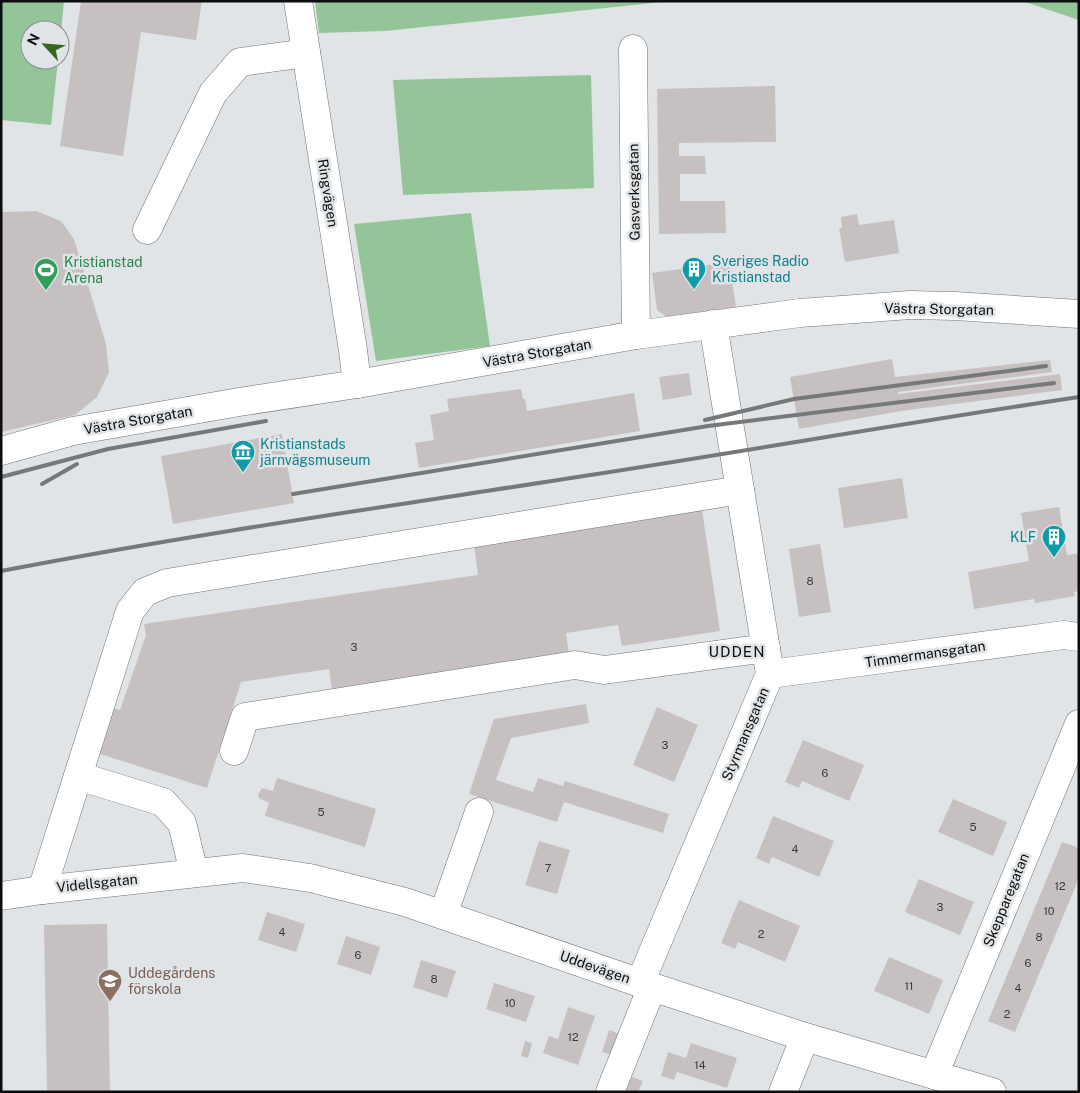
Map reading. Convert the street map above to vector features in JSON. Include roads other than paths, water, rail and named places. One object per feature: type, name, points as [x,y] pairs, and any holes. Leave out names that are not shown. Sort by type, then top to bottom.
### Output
[{"type":"street","name":"Ringvägen","points":[[298,1],[357,384]]},
{"type":"street","name":"Gasverksgatan","points":[[633,50],[636,336]]},
{"type":"street","points":[[147,230],[213,93],[240,62],[306,53]]},
{"type":"street","name":"Västra Storgatan","points":[[1,451],[73,431],[239,402],[357,384],[636,336],[800,312],[910,305],[1079,314]]},
{"type":"street","points":[[713,324],[768,661]]},
{"type":"street","points":[[42,890],[130,611],[145,592],[167,583],[740,490]]},
{"type":"street","name":"Timmermansgatan","points":[[234,751],[245,717],[576,665],[604,670],[768,661],[1064,635],[1079,637]]},
{"type":"street","name":"Styrmansgatan","points":[[610,1092],[646,985],[768,661]]},
{"type":"street","name":"Skepparegatan","points":[[934,1075],[1079,724]]},
{"type":"street","points":[[78,776],[163,802],[182,823],[194,873]]},
{"type":"street","points":[[443,915],[479,812]]},
{"type":"street","name":"Uddevägen","points":[[194,873],[243,868],[310,878],[405,902],[646,985],[805,1037],[992,1092]]},
{"type":"street","name":"Videllsgatan","points":[[1,896],[194,873]]},
{"type":"street","points":[[783,1092],[805,1037]]},
{"type":"railway","points":[[705,420],[794,399],[1046,366]]},
{"type":"railway","points":[[293,494],[708,426],[1054,383]]},
{"type":"railway","points":[[1,571],[224,532],[1079,397]]},
{"type":"railway","points":[[1,477],[108,449],[266,421]]},
{"type":"railway","points":[[42,484],[77,464]]},
{"type":"place","name":"Sveriges Radio Kristianstad","points":[[694,290]]},
{"type":"place","name":"Kristianstad Arena","points":[[46,291]]},
{"type":"place","name":"Kristianstads järnvägsmuseum","points":[[243,473]]},
{"type":"place","name":"KLF","points":[[1054,558]]},
{"type":"place","name":"Uddegårdens förskola","points":[[110,1002]]},
{"type":"district","name":"UDDEN","points":[[737,652]]}]
